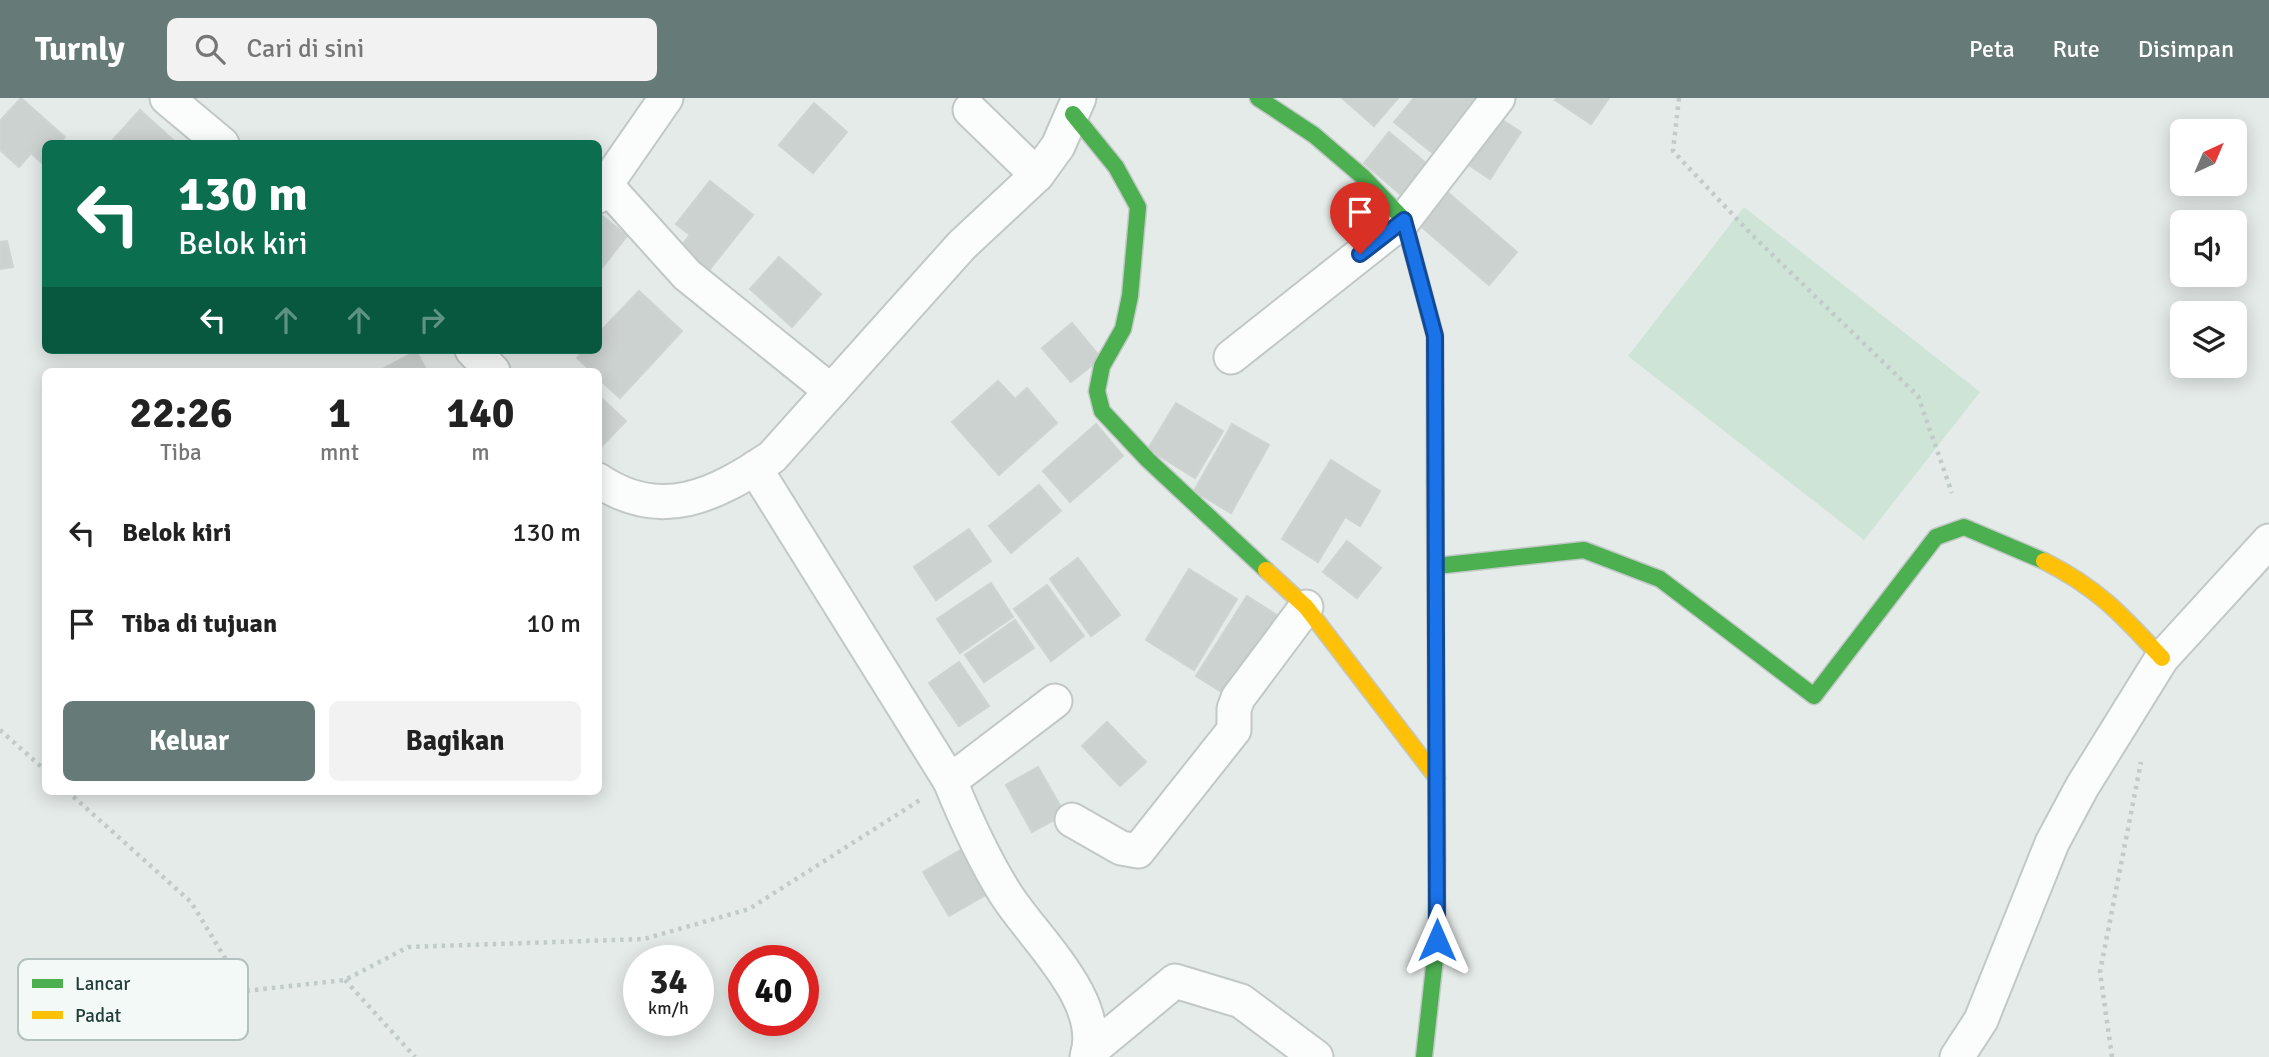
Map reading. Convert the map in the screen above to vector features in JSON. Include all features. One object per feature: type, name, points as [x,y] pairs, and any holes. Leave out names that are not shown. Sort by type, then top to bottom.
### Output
[{"type":"street","points":[[167,98],[217,140]]},
{"type":"street","points":[[666,98],[602,190],[687,275],[831,391]]},
{"type":"street","points":[[1258,98],[1314,135],[1363,177],[1404,220],[1435,336],[1437,940],[1424,1057]]},
{"type":"street","points":[[1231,358],[1404,220],[1498,98]]},
{"type":"street","points":[[602,483],[617,492],[647,502],[689,499],[734,483],[772,457],[954,254],[992,214],[1037,175],[1058,146],[1076,106]]},
{"type":"street","points":[[1076,106],[1116,167],[1138,207],[1130,296],[1123,329],[1102,366],[1097,391],[1102,411],[1125,438],[1306,607],[1437,778]]},
{"type":"street","points":[[970,110],[1037,175]]},
{"type":"street","points":[[755,468],[950,781],[973,836],[1005,894],[1074,989],[1091,1032],[1087,1055]]},
{"type":"street","points":[[1436,566],[1584,550],[1660,579],[1814,696],[1936,537],[1964,527],[2016,547],[2076,579],[2110,602],[2162,658]]},
{"type":"street","points":[[1957,1057],[1980,1020],[2052,843],[2082,787],[2162,658],[2269,541]]},
{"type":"street","points":[[1072,820],[1121,848],[1138,850],[1234,730],[1234,709],[1238,698],[1306,607]]},
{"type":"street","points":[[950,781],[1055,701]]},
{"type":"street","points":[[1087,1055],[1175,981],[1241,1001],[1316,1057]]},
{"type":"path","points":[[1679,98],[1673,151],[1751,234],[1918,396],[1964,527]]},
{"type":"path","points":[[0,730],[42,767]]},
{"type":"path","points":[[2112,1057],[2100,972],[2143,753]]},
{"type":"path","points":[[248,991],[345,980],[408,947],[644,939],[749,909],[950,781]]},
{"type":"path","points":[[72,795],[191,902],[226,959]]},
{"type":"path","points":[[345,980],[415,1057]]},
{"type":"green space","points":[[1744,207],[1980,392],[1864,540],[1628,356]]},
{"type":"building","points":[[21,98],[65,137],[62,140],[42,140],[42,163],[31,153],[19,167],[0,150],[0,121]]},
{"type":"building","points":[[1342,98],[1398,98],[1374,126]]},
{"type":"building","points":[[1414,98],[1472,98],[1481,105],[1439,158],[1394,122]]},
{"type":"building","points":[[1609,98],[1591,124],[1555,100]]},
{"type":"building","points":[[814,103],[847,132],[813,173],[779,145]]},
{"type":"building","points":[[140,110],[173,140],[113,140]]},
{"type":"building","points":[[1493,114],[1521,132],[1490,179],[1463,161]]},
{"type":"building","points":[[1389,132],[1432,168],[1406,199],[1364,163]]},
{"type":"building","points":[[710,181],[753,215],[706,274],[677,251],[690,235],[676,224]]},
{"type":"building","points":[[1445,190],[1517,252],[1489,285],[1417,223]]},
{"type":"building","points":[[602,216],[627,236],[602,268]]},
{"type":"building","points":[[7,241],[13,267],[0,269],[0,242]]},
{"type":"building","points":[[779,257],[821,294],[792,327],[750,289]]},
{"type":"building","points":[[639,291],[682,331],[620,398],[602,382],[602,368],[588,368],[577,358],[580,354],[602,354],[602,330]]},
{"type":"building","points":[[1072,323],[1101,358],[1071,382],[1042,348]]},
{"type":"building","points":[[410,354],[418,354],[425,368],[385,368]]},
{"type":"building","points":[[998,381],[1015,399],[1027,388],[1057,423],[999,475],[952,422]]},
{"type":"building","points":[[602,399],[626,421],[602,446]]},
{"type":"building","points":[[1176,403],[1223,431],[1195,478],[1148,449]]},
{"type":"building","points":[[1096,424],[1123,456],[1070,502],[1043,471]]},
{"type":"building","points":[[1232,424],[1269,445],[1231,513],[1194,491]]},
{"type":"building","points":[[1331,460],[1380,491],[1360,526],[1345,517],[1318,562],[1282,539]]},
{"type":"building","points":[[1039,485],[1061,511],[1011,553],[989,526]]},
{"type":"building","points":[[969,529],[991,561],[936,600],[914,567]]},
{"type":"building","points":[[1347,541],[1381,568],[1357,598],[1323,572]]},
{"type":"building","points":[[1078,558],[1120,615],[1091,636],[1050,579]]},
{"type":"building","points":[[1189,569],[1237,599],[1194,670],[1146,640]]},
{"type":"building","points":[[991,583],[1013,617],[960,653],[937,619]]},
{"type":"building","points":[[1047,585],[1084,636],[1051,661],[1014,609]]},
{"type":"building","points":[[1247,596],[1286,621],[1234,700],[1196,676]]},
{"type":"building","points":[[1015,620],[1034,648],[984,682],[965,655]]},
{"type":"building","points":[[959,662],[989,706],[959,726],[929,683]]},
{"type":"building","points":[[1107,722],[1146,762],[1120,786],[1082,746]]},
{"type":"building","points":[[1038,767],[1065,814],[1032,832],[1006,785]]},
{"type":"building","points":[[971,844],[996,889],[949,916],[923,872]]},
{"type":"traffic: fast","points":[[1258,98],[1314,135],[1363,177],[1404,220],[1435,336],[1435,481]]},
{"type":"traffic: fast","points":[[1073,114],[1116,167],[1138,207],[1130,296],[1123,329],[1102,366],[1097,391],[1102,411],[1148,460],[1266,570]]},
{"type":"traffic: fast","points":[[1436,566],[1584,550],[1660,579],[1814,696],[1936,537],[1964,527],[2044,561]]},
{"type":"traffic: fast","points":[[1424,1057],[1437,940],[1437,859]]},
{"type":"traffic: slow","points":[[1435,481],[1437,859]]},
{"type":"traffic: slow","points":[[2044,561],[2095,592],[2162,658]]},
{"type":"traffic: slow","points":[[1266,570],[1306,607],[1437,778]]},
{"type":"route","points":[[1360,254],[1404,220],[1435,336],[1437,940]]}]
